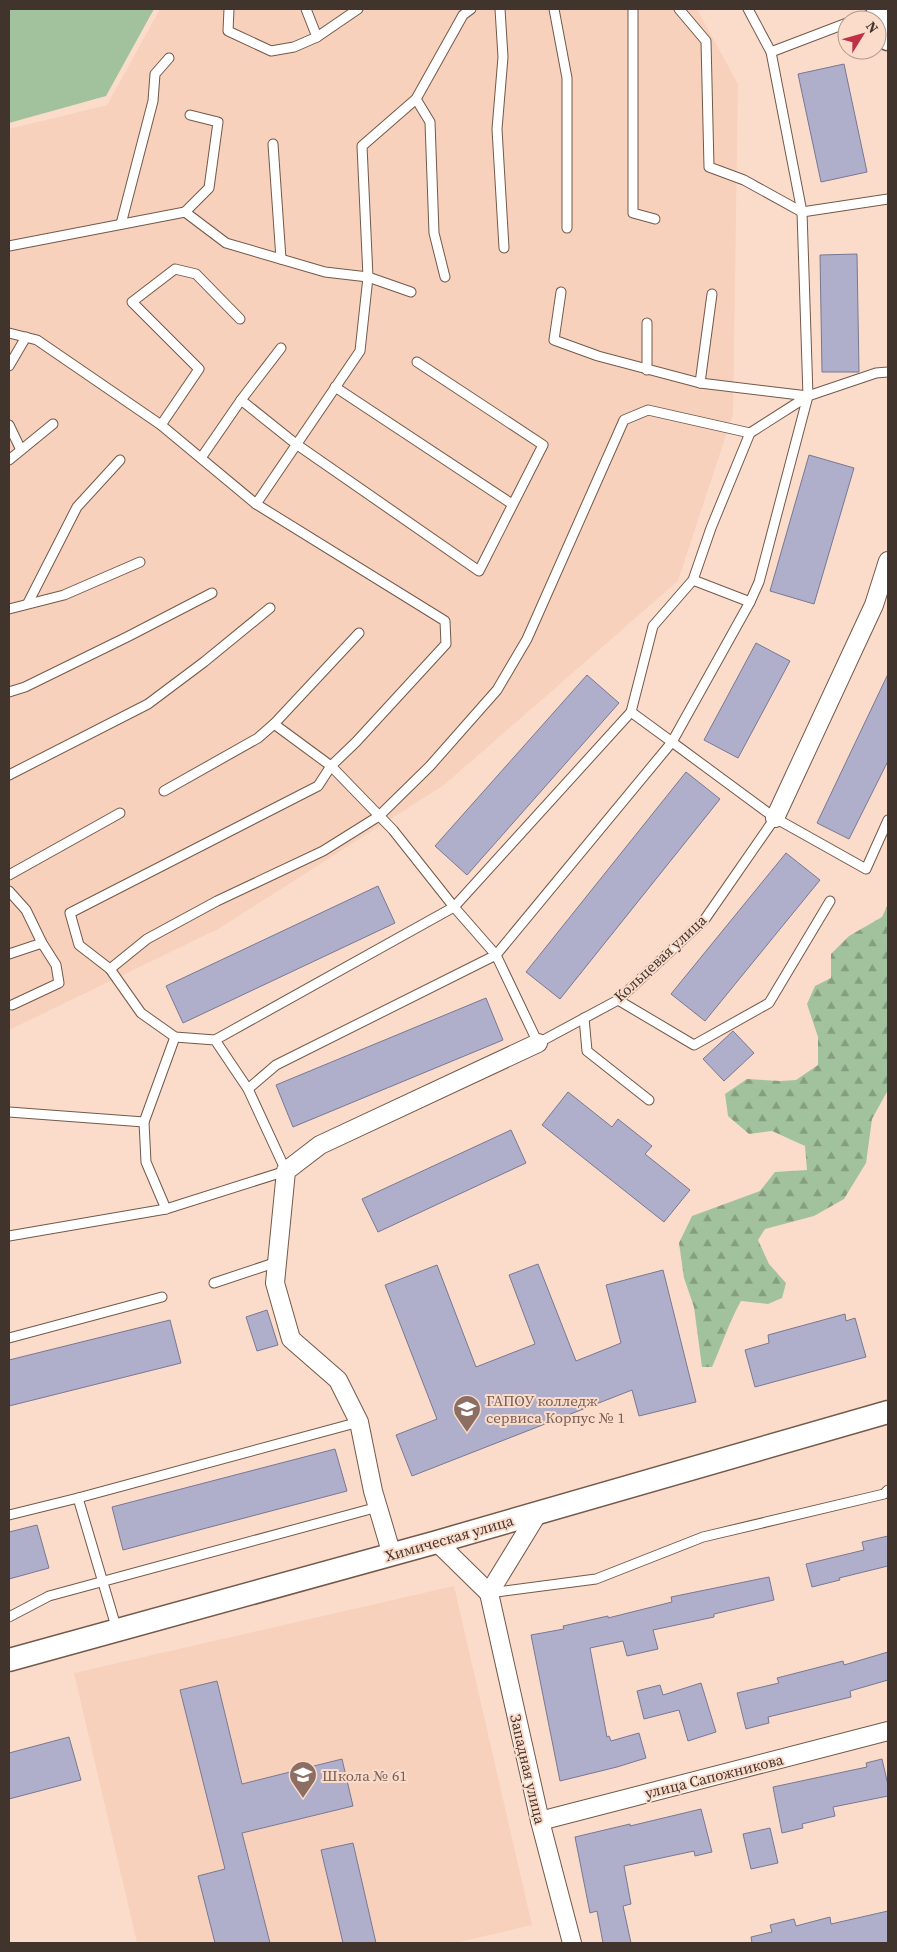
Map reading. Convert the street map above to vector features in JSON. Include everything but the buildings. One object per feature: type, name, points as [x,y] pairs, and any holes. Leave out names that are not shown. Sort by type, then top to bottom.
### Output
[{"type":"street","name":"Кольцевая улица","points":[[775,818],[874,605],[888,561]]},
{"type":"street","name":"Кольцевая улица","points":[[286,1170],[320,1145],[538,1043]]},
{"type":"street","points":[[286,1170],[274,1283],[292,1339],[338,1380],[359,1422],[378,1507],[392,1555]]},
{"type":"street","name":"Химическая улица","points":[[9,1660],[392,1555],[888,1412]]},
{"type":"street","points":[[437,1542],[489,1593],[538,1513]]},
{"type":"street","name":"Западная улица","points":[[489,1593],[540,1821],[572,1943]]},
{"type":"street","name":"улица Сапожникова","points":[[540,1821],[888,1731]]},
{"type":"lane","points":[[229,9],[228,32],[271,51],[294,47],[317,37],[358,9]]},
{"type":"lane","points":[[306,9],[317,37]]},
{"type":"lane","points":[[256,504],[360,351],[368,277],[362,146],[416,99],[462,15],[472,9]]},
{"type":"lane","points":[[500,9],[503,57],[497,129],[504,248]]},
{"type":"lane","points":[[554,9],[568,78],[567,228]]},
{"type":"lane","points":[[633,9],[633,213],[655,219]]},
{"type":"lane","points":[[679,9],[706,41],[709,167],[744,180],[802,212],[888,199]]},
{"type":"lane","points":[[248,1089],[276,1065],[496,955],[672,742],[750,602],[759,582],[808,396],[802,212],[771,52],[748,9]]},
{"type":"lane","points":[[771,52],[837,27]]},
{"type":"lane","points":[[121,224],[153,101],[155,74],[169,58]]},
{"type":"lane","points":[[416,99],[430,122],[434,233],[445,276]]},
{"type":"lane","points":[[9,246],[185,212],[209,188],[218,122],[190,114]]},
{"type":"lane","points":[[273,144],[281,259]]},
{"type":"lane","points":[[185,212],[226,243],[325,272],[368,277],[411,292]]},
{"type":"lane","points":[[161,425],[199,369],[132,302],[175,269],[196,274],[240,320]]},
{"type":"lane","points":[[561,292],[554,340],[598,356],[700,383],[808,396]]},
{"type":"lane","points":[[700,383],[712,294]]},
{"type":"lane","points":[[647,323],[647,370]]},
{"type":"lane","points":[[9,333],[38,340],[161,425],[256,504],[446,620],[446,644],[356,742],[331,766],[318,786],[70,912],[79,945],[110,969],[141,1014],[175,1037],[215,1040],[454,907],[631,712],[653,626],[693,580],[711,528],[750,433],[808,396],[876,373],[888,372]]},
{"type":"lane","points":[[9,366],[26,337]]},
{"type":"lane","points":[[201,458],[241,400],[281,348]]},
{"type":"lane","points":[[241,400],[296,444],[479,571],[543,445],[416,362]]},
{"type":"lane","points":[[336,387],[512,504]]},
{"type":"lane","points":[[110,969],[147,939],[217,901],[323,851],[378,816],[430,766],[497,690],[527,638],[624,420],[648,410],[750,433]]},
{"type":"lane","points":[[9,460],[53,424]]},
{"type":"lane","points":[[9,425],[21,450]]},
{"type":"lane","points":[[28,603],[77,507],[120,460]]},
{"type":"lane","points":[[9,609],[64,595],[140,562]]},
{"type":"lane","points":[[693,580],[750,602]]},
{"type":"lane","points":[[9,692],[25,687],[130,636],[212,593]]},
{"type":"lane","points":[[9,775],[148,704],[204,662],[270,608]]},
{"type":"lane","points":[[164,791],[258,738],[274,724],[359,634]]},
{"type":"lane","points":[[631,712],[775,818],[866,869],[888,820]]},
{"type":"lane","points":[[274,724],[331,766],[393,830],[454,907],[496,955],[538,1043]]},
{"type":"lane","points":[[9,875],[120,813]]},
{"type":"lane","name":"Кольцевая улица","points":[[538,1043],[618,1000],[705,920],[775,818]]},
{"type":"lane","points":[[9,891],[26,910],[56,965],[59,983],[12,1005]]},
{"type":"lane","points":[[618,1000],[694,1045],[769,1003],[830,901]]},
{"type":"lane","points":[[9,954],[42,942]]},
{"type":"lane","points":[[584,1018],[587,1051],[649,1100]]},
{"type":"lane","points":[[166,1209],[146,1162],[144,1122],[175,1037]]},
{"type":"lane","points":[[9,1236],[166,1209],[286,1170],[248,1089],[215,1040]]},
{"type":"lane","points":[[9,1112],[144,1122]]},
{"type":"lane","points":[[214,1283],[277,1262]]},
{"type":"lane","points":[[9,1338],[162,1297]]},
{"type":"lane","points":[[9,1516],[359,1422]]},
{"type":"lane","points":[[489,1593],[596,1579],[703,1537],[884,1494],[888,1490]]},
{"type":"lane","points":[[78,1498],[117,1630]]},
{"type":"lane","points":[[9,1617],[49,1596],[378,1507]]},
{"type":"shaded area","points":[[160,9],[697,9],[738,84],[733,414],[678,581],[444,785],[220,928],[9,1030],[9,129],[107,105]]},
{"type":"shaded area","name":"Школа № 61","points":[[454,1586],[532,1925],[455,1943],[137,1943],[74,1673]]},
{"type":"green space","points":[[9,9],[154,9],[106,96],[9,123]]},
{"type":"green space","points":[[888,904],[888,1090],[872,1119],[866,1163],[844,1199],[814,1216],[765,1229],[758,1240],[769,1264],[786,1283],[782,1298],[768,1304],[741,1301],[712,1367],[702,1367],[694,1307],[684,1278],[679,1243],[692,1216],[760,1191],[775,1172],[807,1170],[805,1146],[772,1131],[749,1134],[728,1116],[725,1094],[747,1079],[796,1080],[818,1065],[818,1037],[807,1004],[815,986],[831,978],[831,954],[849,936],[882,917]]},
{"type":"place","name":"ГАПОУ колледж сервиса Корпус № 1","points":[[467,1433]]},
{"type":"place","name":"Школа № 61","points":[[303,1799]]}]
